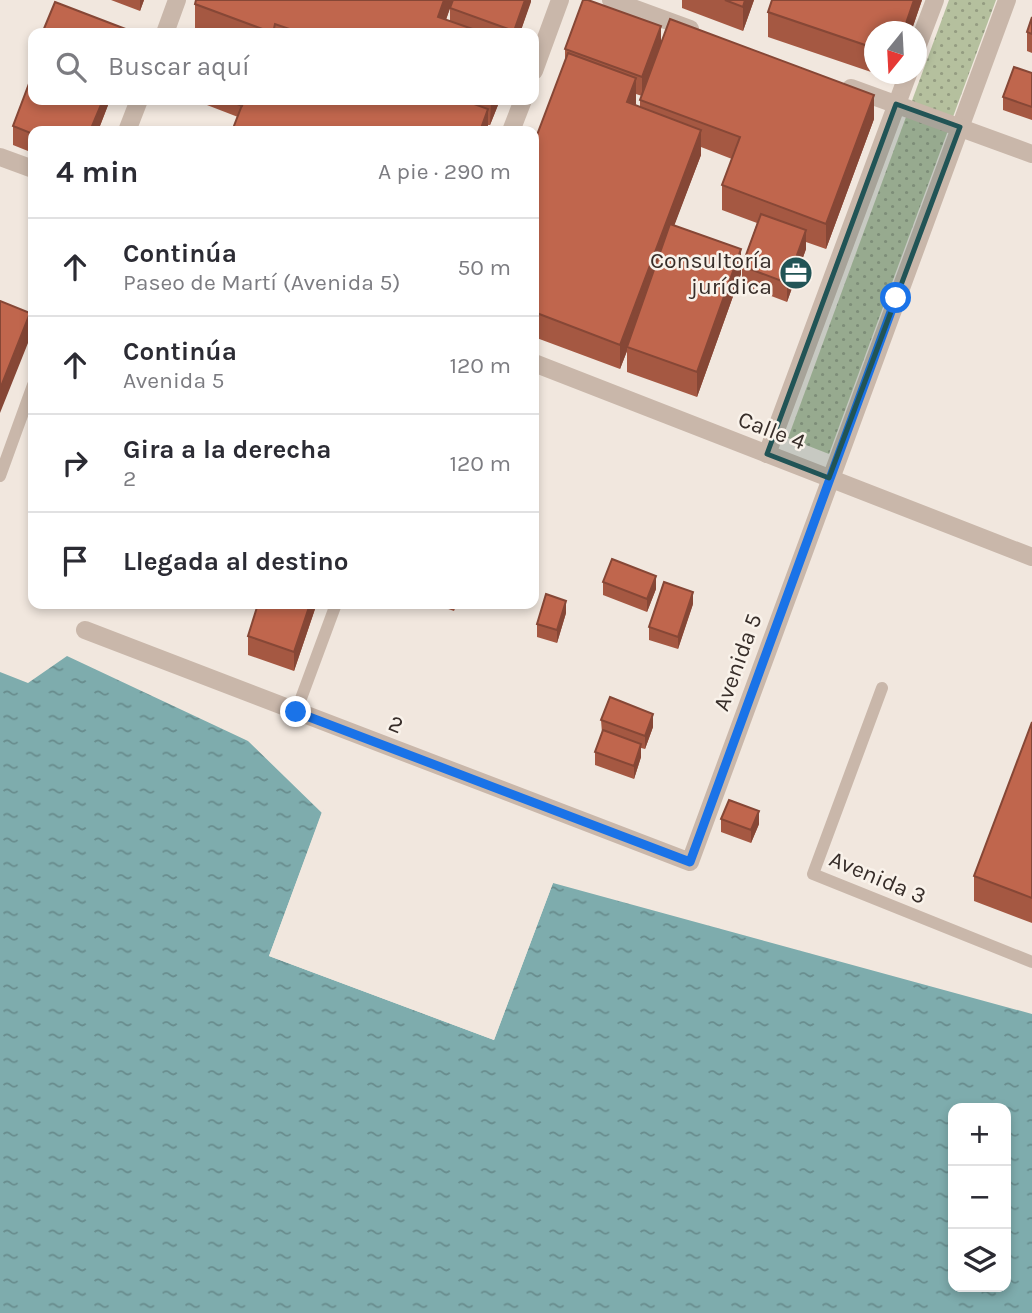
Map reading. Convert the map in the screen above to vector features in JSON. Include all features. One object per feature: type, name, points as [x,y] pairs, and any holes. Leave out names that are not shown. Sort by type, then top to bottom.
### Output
[{"type":"street","points":[[167,28],[177,0]]},
{"type":"street","points":[[539,57],[560,0]]},
{"type":"street","points":[[611,0],[702,33]]},
{"type":"street","points":[[927,21],[935,0]]},
{"type":"street","name":"Avenida 5","points":[[690,862],[1007,0]]},
{"type":"street","points":[[831,81],[1032,154]]},
{"type":"street","points":[[767,454],[904,84]]},
{"type":"street","points":[[129,126],[137,105]]},
{"type":"street","points":[[513,126],[521,105]]},
{"type":"street","points":[[0,157],[28,167]]},
{"type":"street","name":"Calle 4","points":[[539,365],[1032,557]]},
{"type":"street","name":"2","points":[[85,630],[690,862]]},
{"type":"lane","points":[[0,476],[28,398]]},
{"type":"lane","points":[[296,712],[335,609]]},
{"type":"lane","name":"Avenida 3","points":[[882,688],[813,874],[1032,962]]},
{"type":"highlighted area","points":[[896,104],[960,127],[829,478],[767,454]]},
{"type":"green space","points":[[949,0],[996,0],[829,454],[788,438],[918,84],[927,84],[927,60]]},
{"type":"water","points":[[67,656],[248,741],[322,813],[269,956],[494,1040],[553,883],[1032,1014],[1032,1313],[0,1313],[0,672],[28,683]]},
{"type":"pier","points":[[323,809],[325,814],[273,954],[492,1036],[550,882],[554,880],[494,1040],[269,956]]},
{"type":"building","points":[[196,0],[444,0],[438,17],[470,28],[287,28],[275,24],[274,28],[260,28],[195,4]]},
{"type":"building","points":[[453,0],[525,0],[515,28],[506,28],[450,8]]},
{"type":"building","points":[[583,0],[661,26],[642,77],[565,49]]},
{"type":"building","points":[[725,0],[745,0],[743,7]]},
{"type":"building","points":[[772,0],[914,0],[907,21],[864,21],[864,45],[768,12]]},
{"type":"building","points":[[55,2],[123,28],[44,28]]},
{"type":"building","points":[[1032,17],[1032,34],[1027,32]]},
{"type":"building","points":[[670,19],[874,95],[826,224],[722,185],[740,137],[640,100]]},
{"type":"building","points":[[568,53],[636,78],[627,102],[701,130],[620,345],[539,314],[539,130]]},
{"type":"building","points":[[1014,67],[1032,73],[1032,107],[1003,97]]},
{"type":"building","points":[[28,86],[28,105],[101,105],[92,126],[28,126],[28,132],[13,126]]},
{"type":"building","points":[[242,105],[477,105],[488,109],[482,126],[234,126]]},
{"type":"building","points":[[761,214],[806,230],[787,283],[742,266]]},
{"type":"building","points":[[670,224],[741,249],[697,372],[627,347]]},
{"type":"building","points":[[0,301],[28,312],[28,318],[0,389]]},
{"type":"building","points":[[612,559],[656,576],[647,599],[603,582]]},
{"type":"building","points":[[664,582],[693,592],[678,637],[649,627]]},
{"type":"building","points":[[546,594],[566,601],[557,630],[537,624]]},
{"type":"building","points":[[256,609],[308,609],[294,652],[248,636]]},
{"type":"building","points":[[610,697],[653,714],[645,736],[601,720]]},
{"type":"building","points":[[1032,722],[1032,898],[974,876]]},
{"type":"building","points":[[603,730],[641,744],[634,766],[595,752]]},
{"type":"building","points":[[729,800],[759,811],[751,830],[721,819]]},
{"type":"place","name":"Consultoría jurídica","points":[[796,273]]},
{"type":"route","points":[[296,712],[690,862],[896,298]]}]
